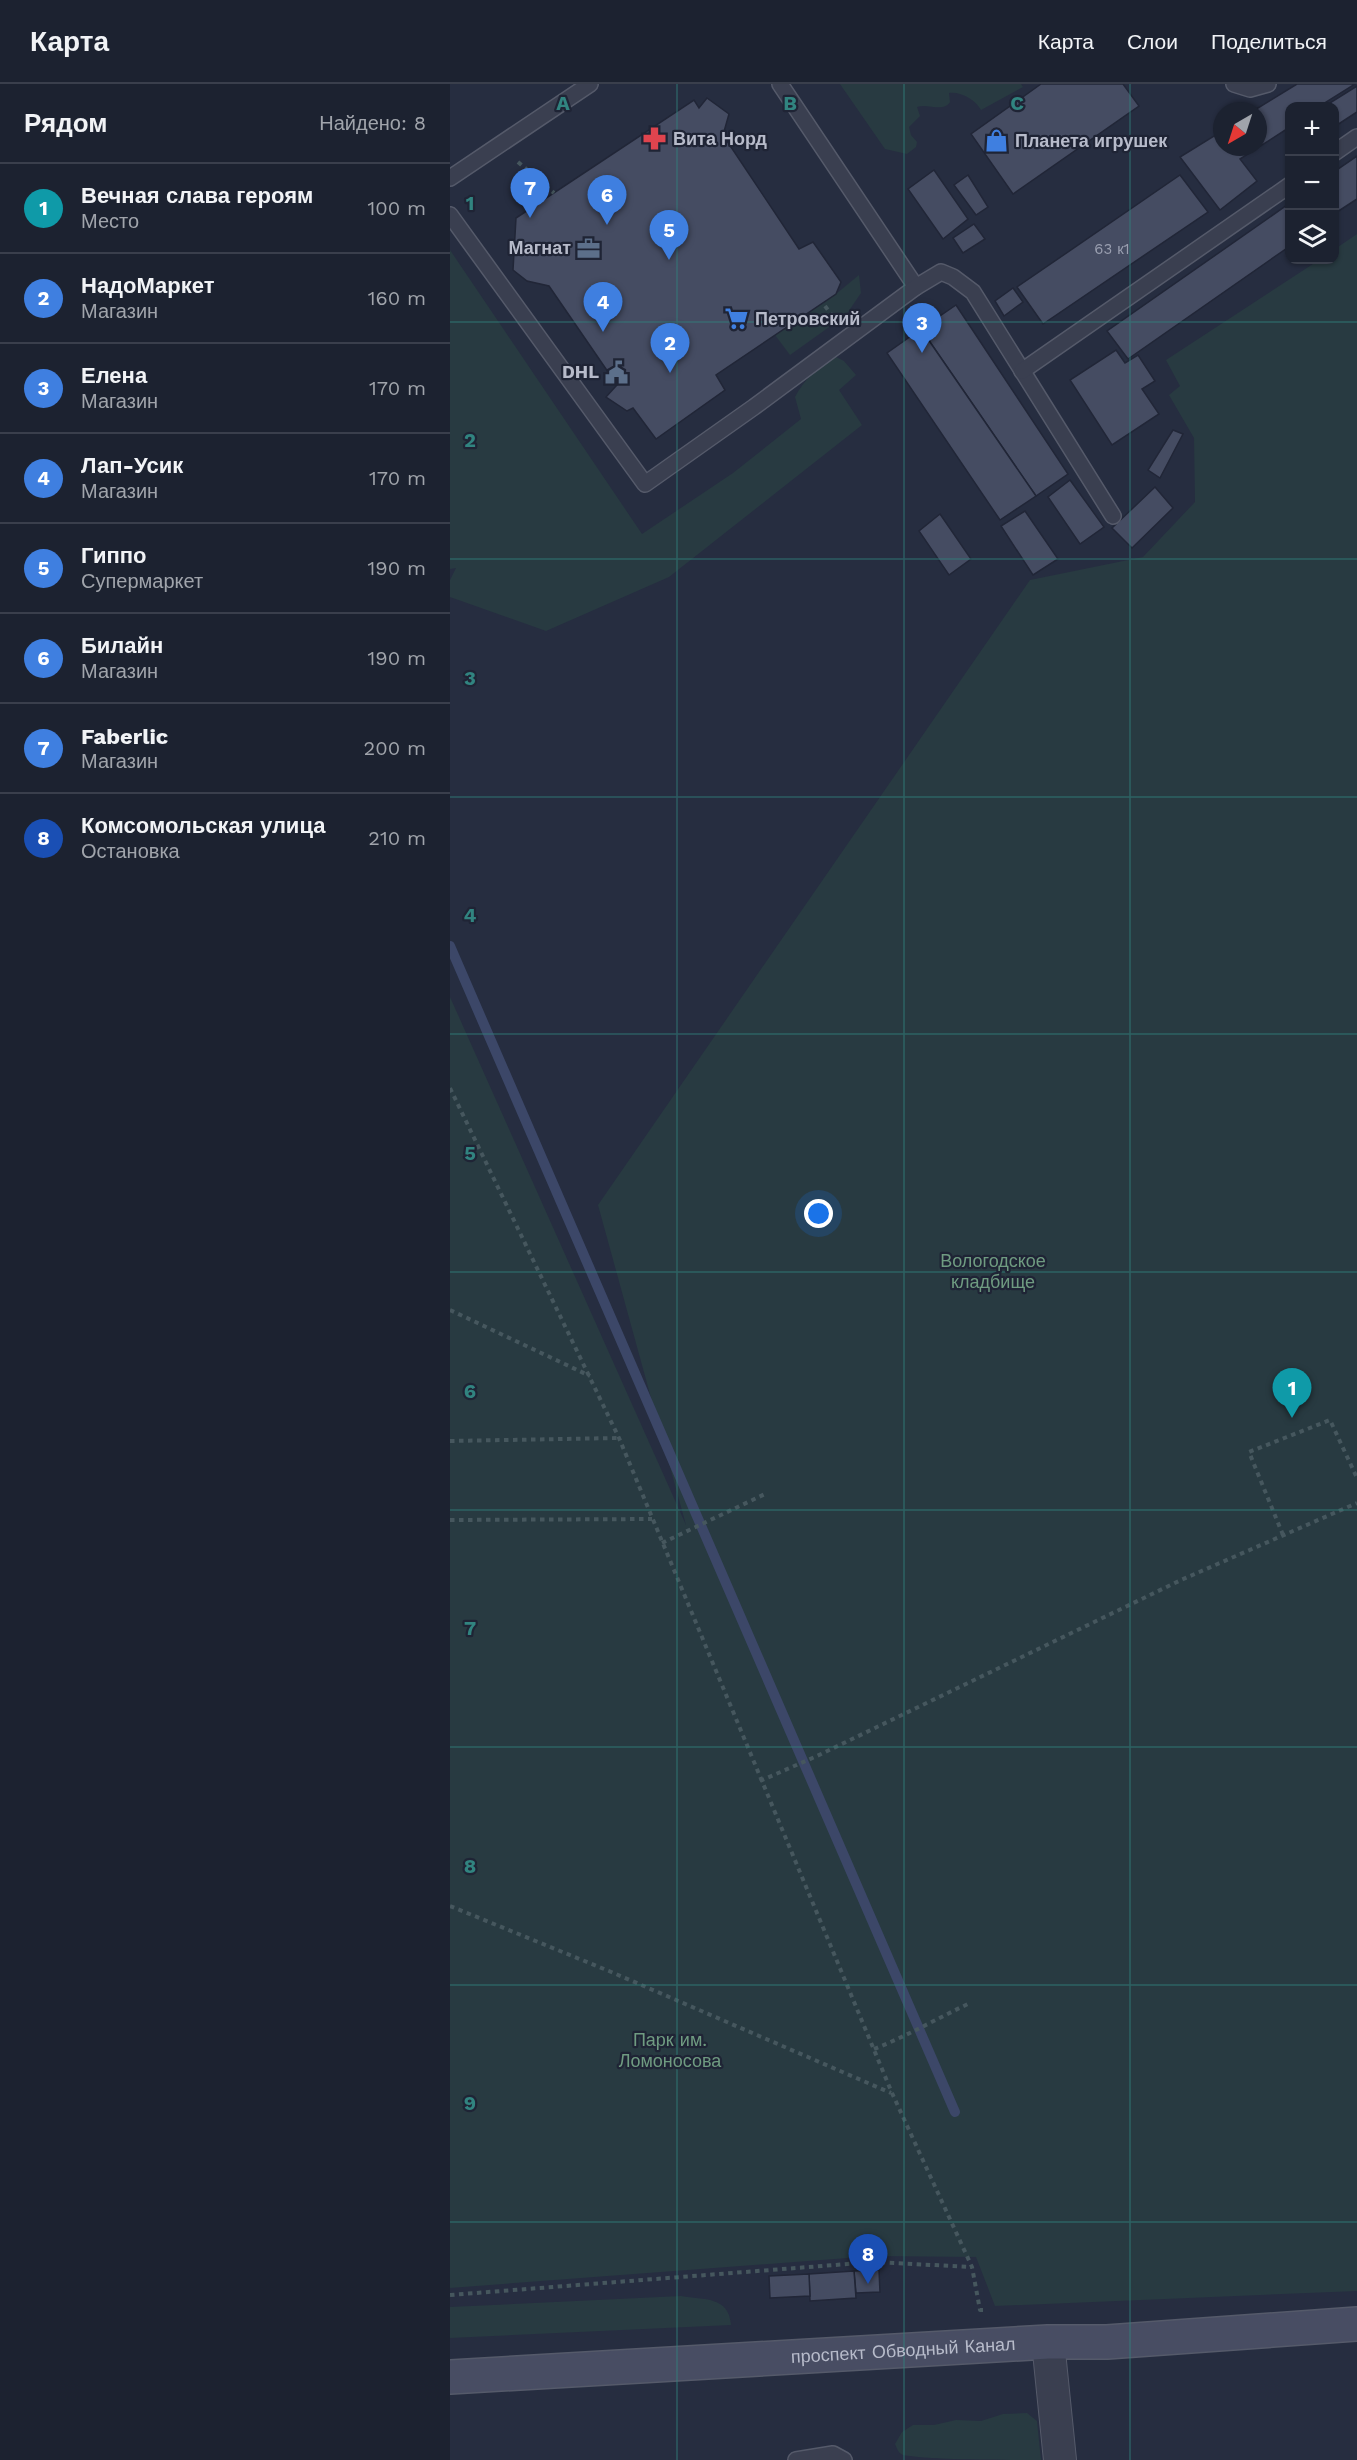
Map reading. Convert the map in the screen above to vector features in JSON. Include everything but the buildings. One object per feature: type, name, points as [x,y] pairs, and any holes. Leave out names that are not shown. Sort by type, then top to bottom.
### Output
[{"type":"main road","name":"проспект Обводный Канал","points":[[450,2377],[1048,2342],[1107,2342],[1357,2324]]},
{"type":"street","points":[[1048,2342],[1060,2460]]},
{"type":"lane","points":[[450,178],[590,84]]},
{"type":"lane","points":[[780,84],[916,287]]},
{"type":"lane","points":[[1234,84],[1250,88],[1268,84]]},
{"type":"lane","points":[[1339,150],[1357,137]]},
{"type":"lane","points":[[1022,371],[1285,187]]},
{"type":"lane","points":[[450,215],[645,484],[754,407],[916,287],[941,272],[953,277],[973,292],[1113,516]]},
{"type":"lane","points":[[796,2460],[833,2454],[844,2460]]},
{"type":"path","points":[[516,160],[554,193]]},
{"type":"path","points":[[825,306],[837,321]]},
{"type":"path","points":[[450,1088],[620,1438],[760,1781],[892,2093],[972,2267],[980,2310]]},
{"type":"path","points":[[450,1310],[591,1377]]},
{"type":"path","points":[[1283,1535],[1249,1452],[1330,1420],[1357,1478]]},
{"type":"path","points":[[450,1441],[620,1438]]},
{"type":"path","points":[[662,1543],[765,1494]]},
{"type":"path","points":[[760,1781],[817,1756],[1170,1585],[1357,1503]]},
{"type":"path","points":[[450,1520],[652,1519]]},
{"type":"path","points":[[450,1906],[609,1971],[892,2093]]},
{"type":"path","points":[[874,2049],[970,2003]]},
{"type":"path","points":[[450,2295],[873,2262],[972,2267]]},
{"type":"green space","points":[[840,84],[1021,84],[1023,87],[981,110],[967,97],[958,93],[949,93],[950,102],[943,107],[917,107],[920,116],[909,127],[911,135],[917,142],[916,147],[907,154],[885,149]]},
{"type":"green space","name":"Вологодское кладбище","points":[[1357,234],[1357,2291],[995,2306],[976,2257],[874,2256],[450,2288],[450,997],[686,1525],[598,1205],[1030,580],[1143,557],[1195,502],[1194,438],[1169,395],[1180,386],[1166,360],[1313,264],[1339,264],[1339,246]]},
{"type":"green space","points":[[450,250],[642,534],[733,473],[801,419],[795,397],[812,374],[836,357],[844,361],[856,375],[839,390],[862,425],[669,577],[546,631],[450,597],[450,580],[456,568],[450,569]]},
{"type":"green space","points":[[859,275],[861,293],[846,315],[790,355],[775,335],[836,294]]},
{"type":"green space","points":[[681,2296],[706,2299],[720,2304],[726,2309],[731,2325],[450,2338],[450,2307]]},
{"type":"green space","points":[[1027,2413],[1037,2421],[1041,2460],[915,2457],[901,2454],[895,2444],[902,2432],[913,2425],[934,2425],[956,2420],[981,2421],[1003,2414]]},
{"type":"waterway","points":[[450,946],[955,2112]]},
{"type":"place","name":"Вита Норд","points":[[655,139]]},
{"type":"place","name":"Планета игрушек","points":[[997,141]]},
{"type":"place","name":"Faberlic","points":[[530,218]]},
{"type":"place","name":"Билайн","points":[[607,225]]},
{"type":"place","name":"Магнат","points":[[589,248]]},
{"type":"place","name":"Гиппо","points":[[669,260]]},
{"type":"place","name":"Петровский","points":[[737,319]]},
{"type":"place","name":"Лап-Усик","points":[[603,332]]},
{"type":"place","name":"Елена","points":[[922,353]]},
{"type":"place","name":"DHL","points":[[617,372]]},
{"type":"place","name":"НадоМаркет","points":[[670,373]]},
{"type":"place","name":"Вечная слава героям","points":[[1292,1418]]},
{"type":"place","name":"Комсомольская улица","points":[[868,2284]]},
{"type":"park label","name":"Парк им. Ломоносова","points":[[670,2050]]}]
